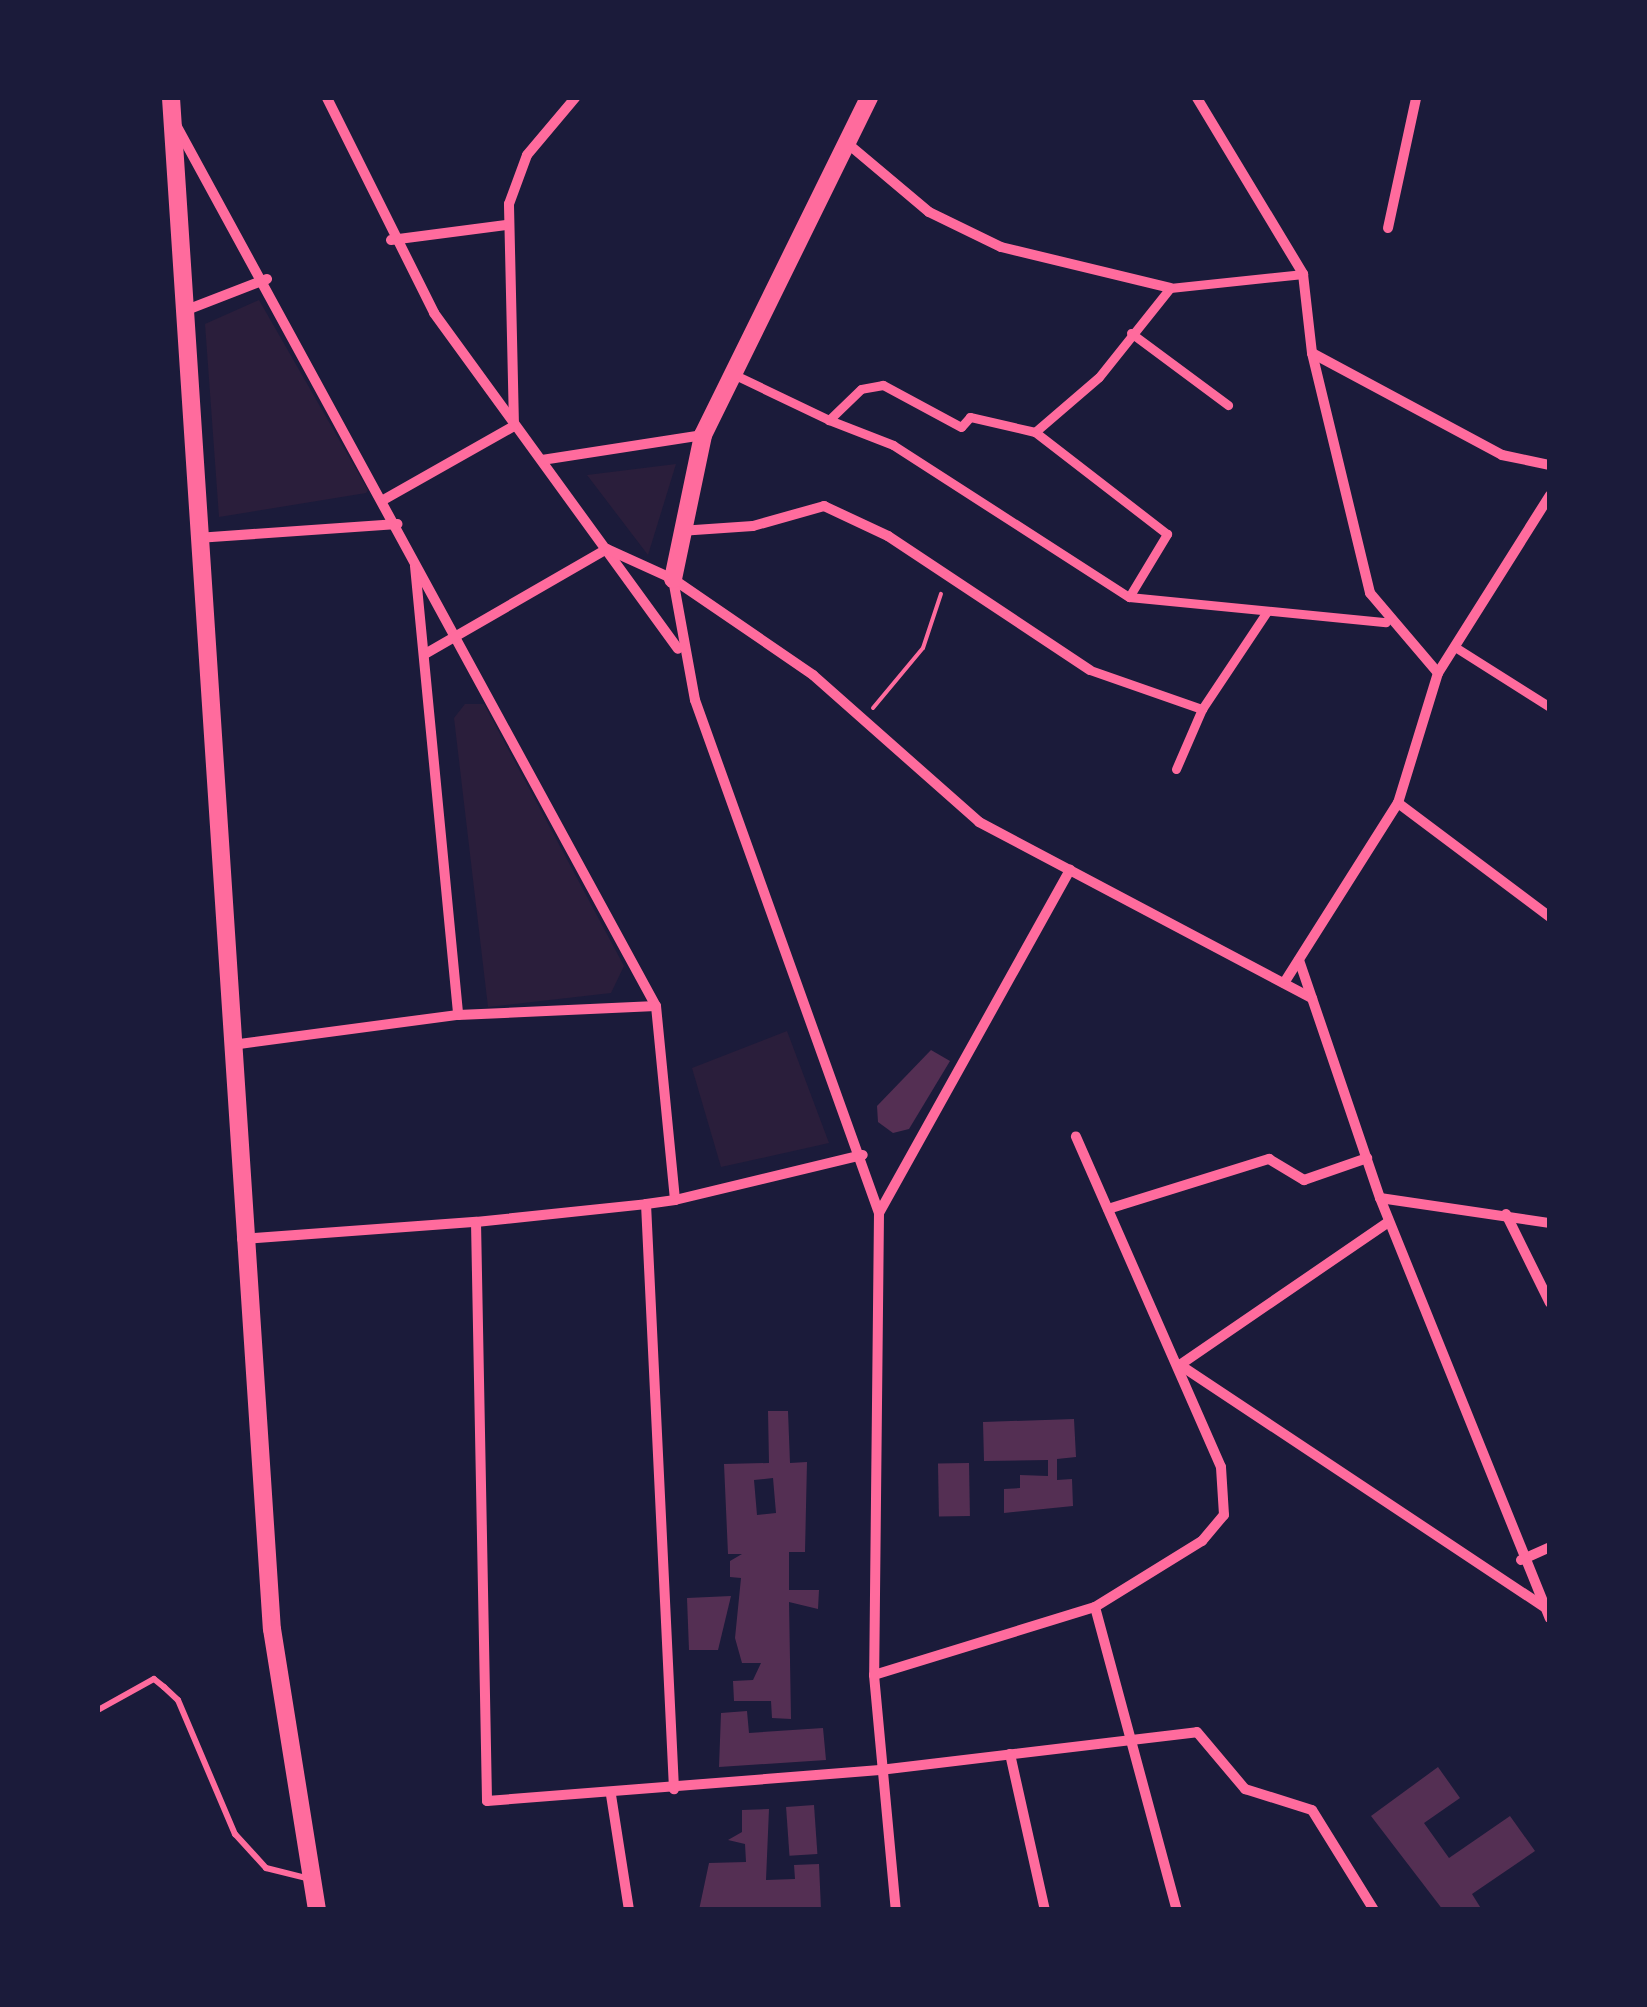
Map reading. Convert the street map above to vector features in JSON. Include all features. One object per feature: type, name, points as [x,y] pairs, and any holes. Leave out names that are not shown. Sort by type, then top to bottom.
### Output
[{"type":"street","points":[[328,98],[391,240],[514,426],[682,654]]},
{"type":"street","points":[[514,426],[506,226],[527,155],[575,98]]},
{"type":"street","points":[[869,98],[703,436],[679,531],[674,579],[682,654],[863,1154],[879,1214],[874,1675],[896,1910]]},
{"type":"street","points":[[1197,98],[1304,274],[1312,353],[1342,502],[1386,622],[1438,673]]},
{"type":"street","points":[[1388,228],[1416,98]]},
{"type":"street","points":[[171,107],[656,1006],[675,1200]]},
{"type":"street","points":[[171,107],[196,538],[232,939],[232,1045],[242,1238],[272,1629],[317,1910]]},
{"type":"street","points":[[847,144],[929,212],[1001,247],[1170,288],[1304,274]]},
{"type":"street","points":[[391,240],[506,226]]},
{"type":"street","points":[[180,312],[267,280]]},
{"type":"street","points":[[1035,432],[1100,377],[1170,288]]},
{"type":"street","points":[[1131,333],[1228,405]]},
{"type":"street","points":[[1312,353],[1502,454],[1550,465]]},
{"type":"street","points":[[733,374],[893,446],[1128,597],[1386,622]]},
{"type":"street","points":[[830,420],[860,389],[883,386],[961,427],[970,417],[1035,432],[1167,534],[1128,597]]},
{"type":"street","points":[[386,500],[514,426]]},
{"type":"street","points":[[542,460],[703,436]]},
{"type":"street","points":[[1284,984],[1398,803],[1438,673],[1550,495]]},
{"type":"street","points":[[679,531],[753,526],[824,506],[888,536],[945,579],[1090,670],[1202,709]]},
{"type":"street","points":[[196,538],[398,524]]},
{"type":"street","points":[[608,550],[674,579],[862,717],[979,822],[1312,998]]},
{"type":"street","points":[[425,654],[608,550]]},
{"type":"street","points":[[415,560],[458,1015]]},
{"type":"street","points":[[1176,769],[1202,709],[1266,613]]},
{"type":"street","points":[[1455,647],[1550,707]]},
{"type":"street","points":[[1398,803],[1550,917]]},
{"type":"street","points":[[879,1214],[1070,870]]},
{"type":"street","points":[[1299,960],[1387,1223],[1521,1560],[1550,1618]]},
{"type":"street","points":[[232,1045],[458,1015],[656,1006]]},
{"type":"street","points":[[874,1675],[1095,1606],[1202,1541],[1224,1514],[1221,1467],[1180,1365],[1076,1136]]},
{"type":"street","points":[[242,1238],[476,1222],[646,1204],[863,1154]]},
{"type":"street","points":[[1108,1209],[1270,1159],[1304,1180],[1367,1158]]},
{"type":"street","points":[[1380,1198],[1550,1223]]},
{"type":"street","points":[[646,1204],[674,1789]]},
{"type":"street","points":[[1506,1214],[1550,1303]]},
{"type":"street","points":[[476,1222],[487,1801],[611,1795],[880,1770],[1197,1732],[1245,1789],[1312,1810],[1374,1910]]},
{"type":"street","points":[[1180,1365],[1387,1223]]},
{"type":"street","points":[[1180,1365],[1543,1606]]},
{"type":"street","points":[[1521,1560],[1550,1547]]},
{"type":"street","points":[[1095,1606],[1177,1910]]},
{"type":"street","points":[[1010,1754],[1045,1910]]},
{"type":"street","points":[[611,1795],[629,1910]]},
{"type":"lane","points":[[98,1710],[154,1679],[178,1700],[235,1834],[266,1868],[311,1879]]},
{"type":"path","points":[[862,717],[923,648],[945,579]]},
{"type":"shaded area","points":[[259,300],[368,490],[366,493],[219,517],[205,324]]},
{"type":"shaded area","points":[[676,464],[648,555],[587,475]]},
{"type":"shaded area","points":[[465,704],[484,704],[624,966],[611,993],[488,1007],[454,718]]},
{"type":"shaded area","points":[[787,1031],[829,1143],[721,1167],[692,1068]]},
{"type":"building","points":[[931,1050],[950,1061],[909,1129],[893,1133],[878,1122],[877,1106]]},
{"type":"building","points":[[768,1411],[788,1411],[790,1463],[807,1462],[805,1552],[789,1552],[789,1590],[819,1590],[818,1609],[789,1602],[791,1719],[772,1718],[771,1701],[734,1701],[733,1681],[753,1680],[761,1663],[742,1663],[735,1638],[741,1578],[730,1577],[730,1561],[742,1554],[728,1554],[724,1464],[769,1463]],"holes":[[[773,1478],[776,1513],[757,1515],[754,1480]]]},
{"type":"building","points":[[1074,1419],[1076,1457],[1057,1459],[1057,1480],[1072,1479],[1073,1506],[1004,1513],[1004,1489],[1020,1488],[1020,1475],[1048,1476],[1048,1460],[984,1461],[983,1422]]},
{"type":"building","points":[[969,1463],[970,1516],[939,1517],[938,1464]]},
{"type":"building","points":[[731,1596],[718,1650],[689,1650],[687,1598]]},
{"type":"building","points":[[747,1711],[749,1733],[823,1728],[826,1760],[719,1767],[721,1713]]},
{"type":"building","points":[[1438,1767],[1460,1798],[1424,1823],[1449,1858],[1510,1816],[1535,1851],[1472,1894],[1482,1910],[1443,1910],[1371,1816]]},
{"type":"building","points":[[814,1805],[817,1854],[789,1856],[786,1807]]},
{"type":"building","points":[[769,1809],[766,1880],[795,1879],[794,1865],[819,1864],[821,1910],[699,1910],[709,1863],[746,1862],[745,1844],[728,1840],[742,1832],[742,1810]]}]
